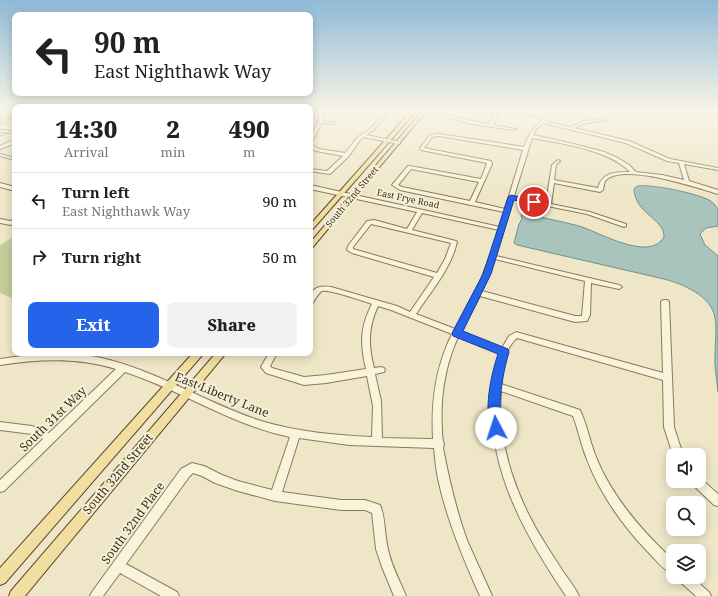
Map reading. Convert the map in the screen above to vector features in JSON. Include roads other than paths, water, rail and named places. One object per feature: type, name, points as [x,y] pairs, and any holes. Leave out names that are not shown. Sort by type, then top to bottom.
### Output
[{"type":"main road","name":"South 32nd Street","points":[[313,226],[391,138]]},
{"type":"main road","name":"South 32nd Street","points":[[313,243],[402,138]]},
{"type":"main road","name":"South 32nd Street","points":[[0,578],[196,356]]},
{"type":"main road","name":"South 32nd Street","points":[[16,596],[218,356]]},
{"type":"street","points":[[313,170],[328,173],[347,155],[355,141],[359,138]]},
{"type":"street","points":[[371,138],[398,143]]},
{"type":"street","points":[[431,138],[422,148],[423,149],[489,162],[490,164],[472,204]]},
{"type":"street","points":[[457,138],[526,149]]},
{"type":"street","points":[[486,596],[471,566],[455,522],[443,479],[438,444],[436,409],[439,383],[446,356],[479,293],[493,257],[529,138]]},
{"type":"street","points":[[537,138],[604,154],[623,163],[634,173]]},
{"type":"street","points":[[617,138],[624,139],[663,158],[681,163],[718,169]]},
{"type":"street","points":[[0,148],[12,142]]},
{"type":"street","points":[[313,146],[347,155]]},
{"type":"street","points":[[0,155],[12,158]]},
{"type":"street","points":[[548,205],[554,166],[558,161]]},
{"type":"street","points":[[681,163],[686,182]]},
{"type":"street","points":[[482,181],[410,167],[395,185],[396,187],[507,211]]},
{"type":"street","points":[[551,182],[600,190],[602,180],[605,177],[617,173],[634,173],[686,182],[718,192]]},
{"type":"street","points":[[0,185],[12,188]]},
{"type":"street","name":"East Frye Road","points":[[313,188],[502,229]]},
{"type":"street","points":[[511,197],[588,213],[624,225]]},
{"type":"street","points":[[409,230],[420,211]]},
{"type":"street","points":[[0,221],[12,222]]},
{"type":"street","points":[[412,315],[438,276],[449,257],[454,242],[409,230],[369,222],[350,247],[350,250],[354,252],[438,276]]},
{"type":"street","points":[[493,257],[619,287]]},
{"type":"street","points":[[479,293],[575,319],[584,319],[586,315],[588,280]]},
{"type":"street","points":[[313,298],[322,288],[376,302],[504,352]]},
{"type":"street","points":[[376,302],[369,316],[365,330],[365,346],[376,396],[377,441]]},
{"type":"street","points":[[665,302],[669,428],[676,448]]},
{"type":"street","points":[[573,596],[536,540],[513,492],[505,466],[496,428],[494,406],[499,366],[504,352],[511,339],[516,335],[667,378]]},
{"type":"street","points":[[271,356],[265,367],[269,371],[304,381],[381,370]]},
{"type":"street","name":"East Liberty Lane","points":[[0,362],[32,358],[67,357],[92,360],[122,368],[261,425],[296,434],[322,438],[438,444]]},
{"type":"street","name":"South 31st Way","points":[[0,487],[122,368]]},
{"type":"street","points":[[496,386],[577,413],[593,463],[610,496],[635,529],[666,561]]},
{"type":"street","points":[[0,426],[32,430],[51,438]]},
{"type":"street","points":[[296,434],[275,496],[334,504],[365,505],[376,509],[380,519],[384,553],[400,596]]},
{"type":"street","name":"South 32nd Place","points":[[96,596],[185,473],[192,468],[204,471],[219,479],[238,486],[275,496]]},
{"type":"street","points":[[704,488],[718,501]]},
{"type":"street","points":[[118,566],[173,596]]},
{"type":"street","points":[[690,584],[705,596]]},
{"type":"water","points":[[637,186],[663,188],[703,197],[714,204],[718,209],[718,226],[706,228],[700,234],[705,245],[718,256],[718,392],[715,364],[715,318],[713,310],[703,297],[680,284],[664,279],[517,245],[514,243],[519,224],[522,219],[521,215],[525,214],[579,226],[610,239],[636,246],[647,247],[657,244],[664,237],[663,231],[660,225],[639,205],[634,189]]}]
